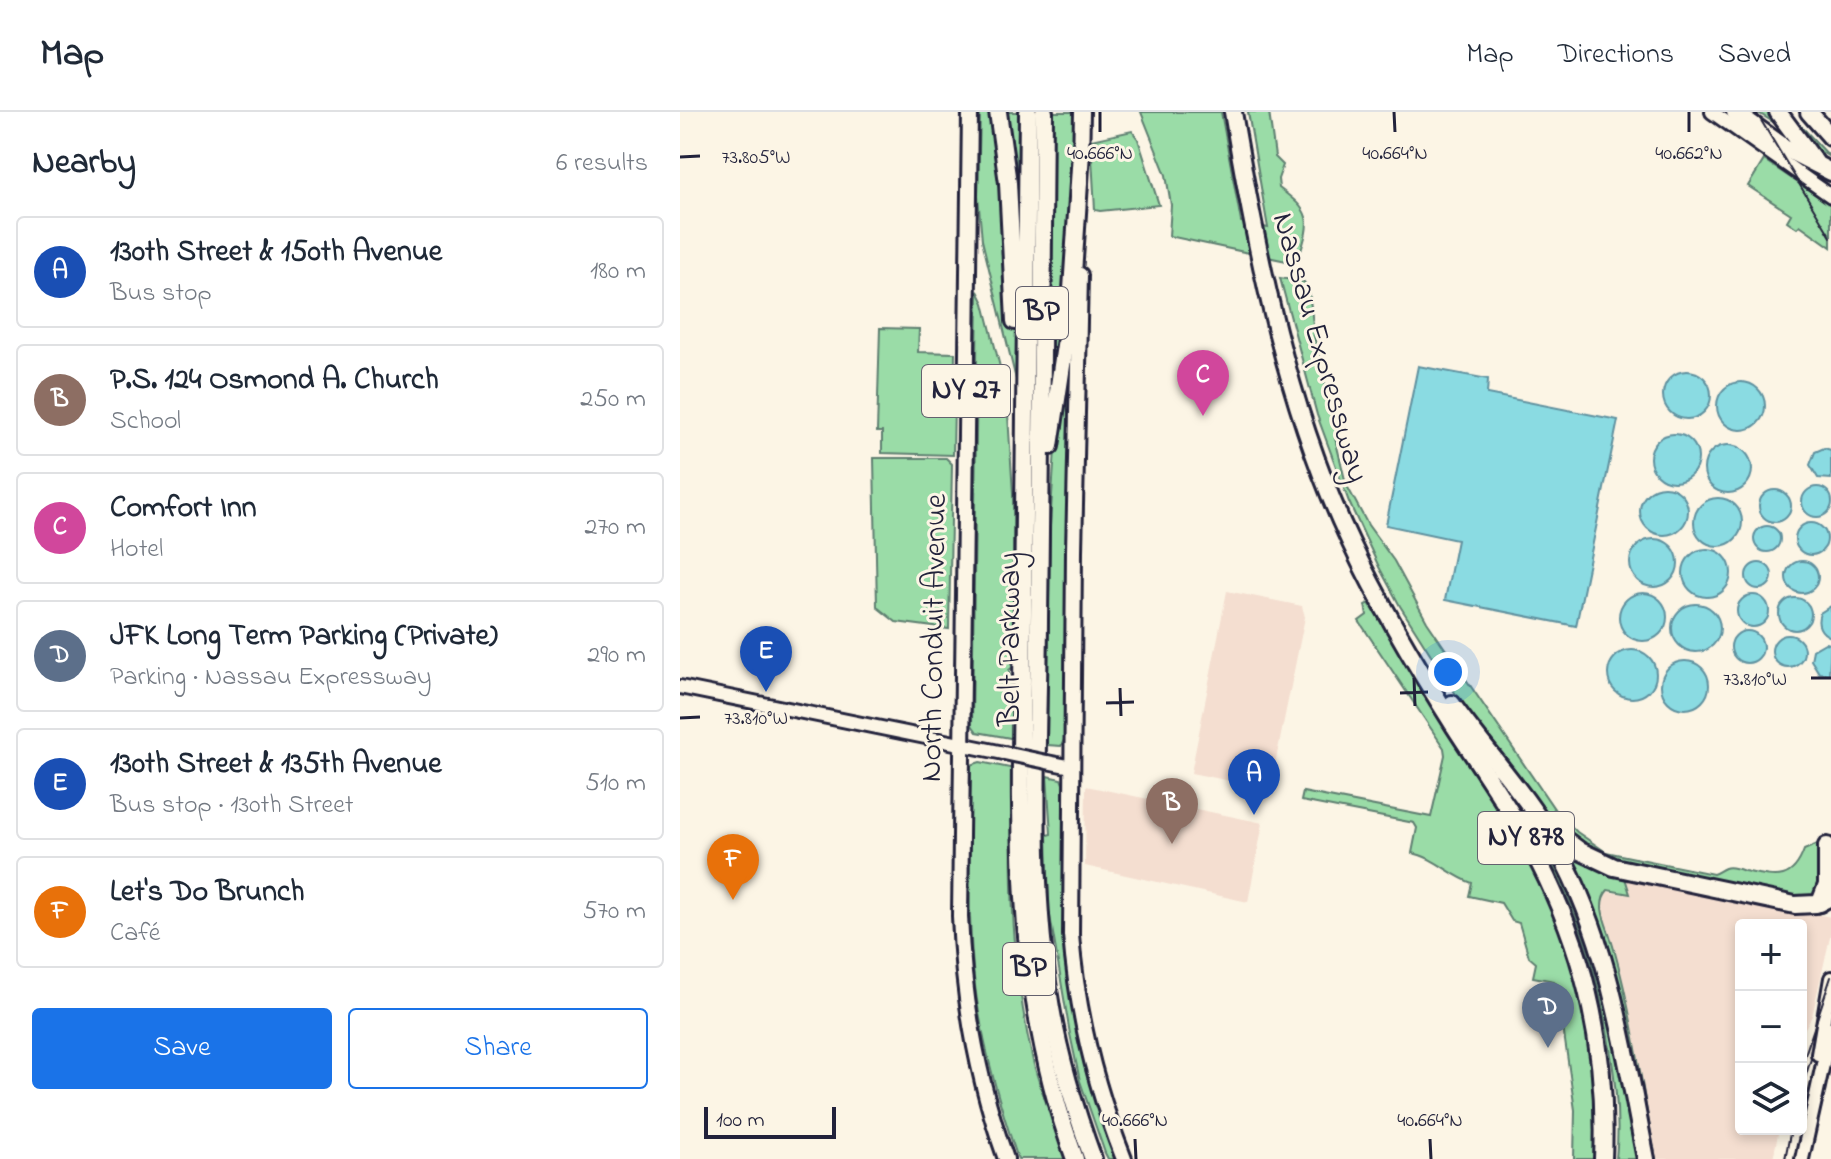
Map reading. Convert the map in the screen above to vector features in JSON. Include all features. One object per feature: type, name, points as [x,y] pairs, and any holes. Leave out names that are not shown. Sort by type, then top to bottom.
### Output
[{"type":"highway","points":[[998,112],[1014,261],[1014,561],[1023,634]]},
{"type":"highway","name":"Belt Parkway","points":[[1028,112],[1022,829],[1027,951],[1033,1003],[1045,1062],[1075,1159]]},
{"type":"highway","name":"Belt Parkway","points":[[1044,112],[1038,815],[1042,936],[1059,1048],[1093,1159]]},
{"type":"highway","name":"Nassau Expressway","points":[[1233,112],[1272,303],[1308,434],[1330,496],[1393,627],[1524,835],[1560,908],[1581,969],[1596,1031],[1604,1104],[1603,1159]]},
{"type":"highway","points":[[1241,112],[1248,193]]},
{"type":"highway","points":[[1735,112],[1831,182]]},
{"type":"highway","points":[[1778,112],[1824,169]]},
{"type":"highway","points":[[1809,112],[1830,134]]},
{"type":"highway","points":[[1788,150],[1824,169]]},
{"type":"highway","points":[[1040,515],[1071,305],[1081,152]]},
{"type":"highway","points":[[1355,551],[1453,705],[1538,818],[1572,879],[1604,963],[1646,1159]]},
{"type":"highway","points":[[1538,818],[1580,851],[1623,870],[1789,904],[1807,905],[1826,900],[1827,846]]},
{"type":"main road","name":"North Conduit Avenue","points":[[970,112],[959,902],[964,977],[976,1055],[1006,1159]]},
{"type":"main road","points":[[1082,112],[1070,909],[1076,986],[1094,1072],[1124,1159]]},
{"type":"street","points":[[1712,112],[1831,196]]},
{"type":"street","points":[[680,687],[1072,767]]},
{"type":"street","points":[[1812,1108],[1831,978]]},
{"type":"street","points":[[1802,1159],[1831,1028]]},
{"type":"shaded area","points":[[1227,591],[1302,606],[1305,617],[1270,789],[1191,773]]},
{"type":"shaded area","points":[[1086,786],[1263,823],[1248,902],[1085,866]]},
{"type":"shaded area","points":[[1624,875],[1831,917],[1831,933],[1812,1016],[1807,1025],[1807,919],[1735,919],[1735,1135],[1778,1135],[1773,1159],[1650,1159],[1600,908],[1607,892],[1627,894]]},
{"type":"green space","points":[[980,112],[1020,112],[1019,392],[982,240],[978,196]]},
{"type":"green space","points":[[1052,112],[1076,112],[1066,302],[1052,380],[1049,376]]},
{"type":"green space","points":[[1141,112],[1221,112],[1241,222],[1268,228],[1248,112],[1269,112],[1275,157],[1283,165],[1278,179],[1279,188],[1297,203],[1306,217],[1306,233],[1299,257],[1291,262],[1169,236],[1171,205],[1166,175]]},
{"type":"green space","points":[[1757,112],[1788,112],[1831,158]]},
{"type":"green space","points":[[1132,131],[1138,139],[1159,205],[1095,210],[1091,140]]},
{"type":"green space","points":[[1764,160],[1831,205],[1831,247],[1800,225],[1797,228],[1787,221],[1791,214],[1748,186]]},
{"type":"green space","points":[[1280,278],[1304,282],[1309,291],[1315,341],[1331,416],[1339,432],[1335,438],[1346,484],[1368,525],[1394,561],[1427,622],[1555,810],[1577,832],[1606,852],[1713,874],[1729,867],[1781,876],[1794,868],[1804,850],[1824,841],[1820,891],[1812,897],[1800,899],[1619,862],[1576,841],[1538,808],[1471,718],[1379,567],[1349,502],[1317,415]]},
{"type":"green space","points":[[978,291],[984,303],[1004,383],[1001,385],[1007,399],[1013,494],[1013,667],[1009,670],[1016,739],[977,732],[972,725]]},
{"type":"green space","points":[[880,328],[919,329],[918,352],[955,353],[953,455],[882,453],[882,432],[877,432]]},
{"type":"green space","points":[[1070,354],[1064,740],[1061,746],[1047,745],[1050,526],[1056,434]]},
{"type":"green space","points":[[874,458],[946,458],[952,464],[949,629],[896,622],[877,607]]},
{"type":"green space","points":[[1369,603],[1523,848],[1556,913],[1586,1014],[1596,1091],[1596,1159],[1574,1159],[1575,1110],[1557,985],[1554,981],[1533,977],[1536,963],[1529,957],[1519,923],[1512,921],[1501,903],[1469,896],[1472,883],[1428,858],[1412,853],[1417,828],[1414,823],[1301,801],[1303,792],[1431,817],[1444,748],[1359,621],[1367,615],[1365,605]]},
{"type":"green space","points":[[980,762],[1015,769],[1012,879],[1020,989],[1036,1073],[1068,1159],[1018,1159],[984,1041],[973,968],[969,892],[971,765]]},
{"type":"green space","points":[[1047,776],[1061,779],[1063,784],[1066,944],[1076,1021],[1096,1101],[1117,1159],[1108,1159],[1105,1153],[1080,1081],[1070,1034],[1049,910],[1047,835],[1051,834]]},
{"type":"green space","points":[[1510,789],[1545,832],[1586,915],[1643,1159],[1616,1159],[1616,1090],[1596,978],[1575,913],[1561,882]]},
{"type":"green space","points":[[1558,838],[1625,878],[1630,894],[1608,890],[1602,906],[1636,1046],[1656,1159],[1651,1159],[1619,997]]},
{"type":"water","points":[[1418,366],[1488,379],[1487,394],[1618,420],[1576,626],[1445,600],[1457,540],[1386,525]]},
{"type":"water","points":[[1687,371],[1696,372],[1704,378],[1710,386],[1710,404],[1704,412],[1696,418],[1687,419],[1678,418],[1670,412],[1664,404],[1663,395],[1664,386],[1670,378],[1678,372]]},
{"type":"water","points":[[1741,382],[1750,383],[1758,389],[1764,397],[1764,415],[1758,423],[1750,429],[1741,430],[1732,429],[1724,423],[1718,415],[1717,406],[1718,397],[1724,389],[1732,383]]},
{"type":"water","points":[[1674,434],[1683,435],[1691,441],[1697,449],[1697,467],[1691,475],[1683,481],[1674,482],[1665,481],[1657,475],[1651,467],[1650,458],[1651,449],[1657,441],[1665,435]]},
{"type":"water","points":[[1728,445],[1737,446],[1745,452],[1751,460],[1751,478],[1745,486],[1737,492],[1728,493],[1719,492],[1711,486],[1705,478],[1704,469],[1705,460],[1711,452],[1719,446]]},
{"type":"water","points":[[1824,448],[1831,450],[1831,479],[1818,478],[1810,465],[1815,452]]},
{"type":"water","points":[[1664,487],[1673,488],[1681,494],[1687,502],[1687,520],[1681,528],[1673,534],[1664,535],[1655,534],[1647,528],[1641,520],[1640,511],[1641,502],[1647,494],[1655,488]]},
{"type":"water","points":[[1817,487],[1828,491],[1832,502],[1828,513],[1817,517],[1806,513],[1802,502],[1806,491]]},
{"type":"water","points":[[1775,490],[1786,495],[1791,506],[1786,517],[1775,522],[1764,517],[1759,506],[1764,495]]},
{"type":"water","points":[[1718,498],[1727,499],[1735,505],[1741,513],[1741,531],[1735,539],[1727,545],[1718,546],[1709,545],[1701,539],[1695,531],[1694,522],[1695,513],[1701,505],[1709,499]]},
{"type":"water","points":[[1811,523],[1822,528],[1827,539],[1822,550],[1811,555],[1800,550],[1795,539],[1800,528]]},
{"type":"water","points":[[1767,526],[1776,530],[1780,539],[1776,548],[1767,552],[1758,548],[1754,539],[1758,530]]},
{"type":"water","points":[[1654,539],[1663,540],[1671,546],[1677,554],[1677,572],[1671,580],[1663,586],[1654,587],[1645,586],[1637,580],[1631,572],[1630,563],[1631,554],[1637,546],[1645,540]]},
{"type":"water","points":[[1707,549],[1716,550],[1724,556],[1730,564],[1730,582],[1724,590],[1716,596],[1707,597],[1698,596],[1690,590],[1684,582],[1683,573],[1684,564],[1690,556],[1698,550]]},
{"type":"water","points":[[1802,561],[1813,566],[1818,577],[1813,588],[1802,593],[1791,588],[1786,577],[1791,566]]},
{"type":"water","points":[[1759,563],[1768,567],[1772,576],[1768,585],[1759,589],[1750,585],[1746,576],[1750,567]]},
{"type":"water","points":[[1643,593],[1652,594],[1660,600],[1666,608],[1666,626],[1660,634],[1652,640],[1643,641],[1634,640],[1626,634],[1620,626],[1619,617],[1620,608],[1626,600],[1634,594]]},
{"type":"water","points":[[1753,595],[1764,600],[1769,611],[1764,622],[1753,627],[1742,622],[1737,611],[1742,600]]},
{"type":"water","points":[[1795,598],[1806,603],[1811,614],[1806,625],[1795,630],[1784,625],[1779,614],[1784,603]]},
{"type":"water","points":[[1696,604],[1705,605],[1713,611],[1719,619],[1719,637],[1713,645],[1705,651],[1696,652],[1687,651],[1679,645],[1673,637],[1672,628],[1673,619],[1679,611],[1687,605]]},
{"type":"water","points":[[1831,606],[1831,637],[1822,631],[1818,621],[1820,613]]},
{"type":"water","points":[[1747,631],[1758,636],[1763,647],[1758,658],[1747,663],[1736,658],[1731,647],[1736,636]]},
{"type":"water","points":[[1788,635],[1799,640],[1804,651],[1799,662],[1788,667],[1777,662],[1772,651],[1777,640]]},
{"type":"water","points":[[1825,643],[1831,644],[1829,674],[1819,673],[1811,660],[1813,650]]},
{"type":"water","points":[[1632,650],[1641,651],[1649,657],[1655,665],[1655,683],[1649,691],[1641,697],[1632,698],[1623,697],[1615,691],[1609,683],[1608,674],[1609,665],[1615,657],[1623,651]]},
{"type":"water","points":[[1685,661],[1694,662],[1702,668],[1708,676],[1708,694],[1702,702],[1694,708],[1685,709],[1676,708],[1668,702],[1662,694],[1661,685],[1662,676],[1668,668],[1676,662]]},
{"type":"tram line","points":[[1756,112],[1831,237]]},
{"type":"tram line","points":[[1802,1063],[1831,977]]},
{"type":"tram line","points":[[1807,1071],[1811,1059]]},
{"type":"tram line","points":[[1785,1159],[1790,1135]]},
{"type":"place","name":"Comfort Inn","points":[[1203,416]]},
{"type":"place","name":"130th Street & 135th Avenue","points":[[766,692]]},
{"type":"place","name":"130th Street & 150th Avenue","points":[[1254,815]]},
{"type":"place","name":"P.S. 124 Osmond A. Church","points":[[1172,844]]},
{"type":"place","name":"Let's Do Brunch","points":[[733,900]]},
{"type":"place","name":"JFK Long Term Parking (Private)","points":[[1548,1048]]}]
